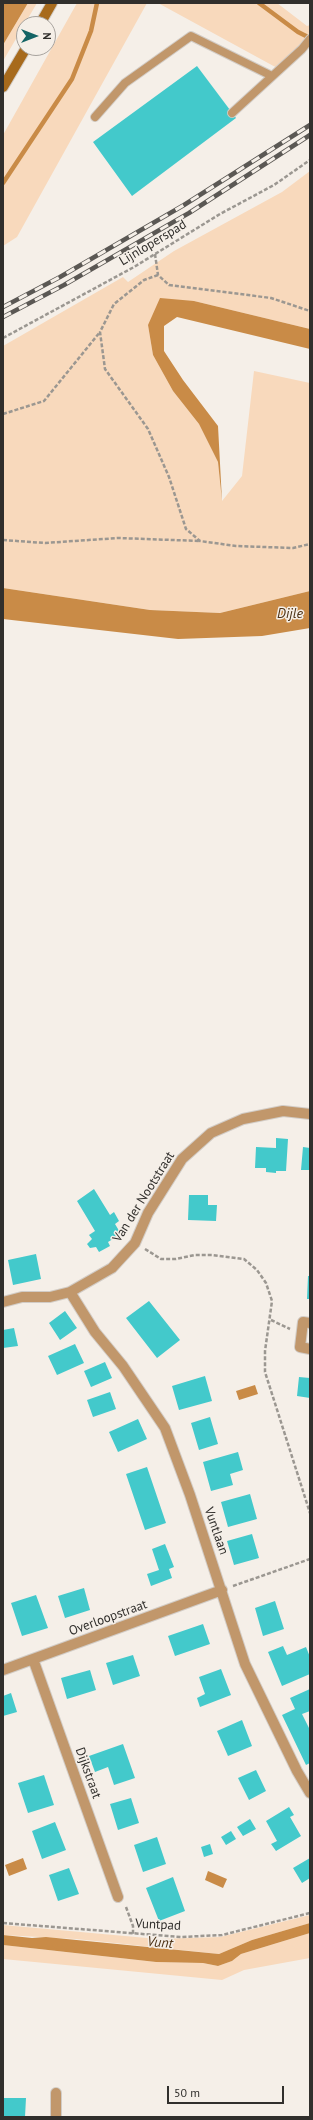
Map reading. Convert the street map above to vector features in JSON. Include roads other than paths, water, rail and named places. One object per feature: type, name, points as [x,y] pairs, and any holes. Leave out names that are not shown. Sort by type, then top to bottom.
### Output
[{"type":"street","points":[[45,16],[52,3]]},
{"type":"street","points":[[3,86],[21,56]]},
{"type":"street","name":"Van der Nootstraat","points":[[3,1302],[22,1297],[50,1297],[70,1292],[112,1268],[134,1243],[148,1213],[182,1158],[212,1133],[243,1119],[283,1111],[310,1114]]},
{"type":"street","name":"Vuntlaan","points":[[70,1292],[95,1332],[123,1366],[165,1428],[222,1590],[245,1664],[297,1771],[310,1792]]},
{"type":"street","points":[[310,1323],[304,1322],[300,1347],[310,1349]]},
{"type":"street","name":"Overloopstraat","points":[[3,1670],[222,1590]]},
{"type":"street","name":"Dijkstraat","points":[[33,1659],[118,1897]]},
{"type":"street","points":[[56,2092],[56,2117]]},
{"type":"lane","points":[[95,117],[125,83],[191,36],[272,76]]},
{"type":"lane","points":[[232,113],[310,40]]},
{"type":"water","points":[[3,3],[28,3],[20,16],[16,16],[16,23],[3,45]]},
{"type":"water","points":[[160,298],[194,301],[310,329],[310,349],[177,317],[164,326],[164,351],[183,380],[218,426],[222,501],[218,462],[199,424],[173,391],[153,355],[148,325]]},
{"type":"water","name":"Dijle","points":[[3,588],[150,610],[220,613],[310,591],[310,628],[262,636],[178,639],[3,619]]},
{"type":"water","points":[[255,1385],[258,1394],[239,1400],[236,1391]]},
{"type":"water","points":[[23,1858],[27,1869],[9,1876],[5,1865]]},
{"type":"water","points":[[208,1871],[227,1879],[223,1888],[205,1880]]},
{"type":"water","points":[[310,1923],[310,1933],[241,1954],[232,1961],[218,1966],[203,1963],[156,1962],[3,1945],[3,1935],[32,1938],[46,1937],[219,1954],[252,1940]]},
{"type":"waterway","points":[[3,183],[72,79],[91,31],[97,3]]},
{"type":"waterway","points":[[259,3],[298,32],[310,38]]},
{"type":"railway","points":[[3,307],[60,277],[184,205],[310,125]]},
{"type":"railway","points":[[3,317],[64,285],[189,213],[310,135]]},
{"type":"water label","name":"Vunt","points":[[160,1943]]}]
